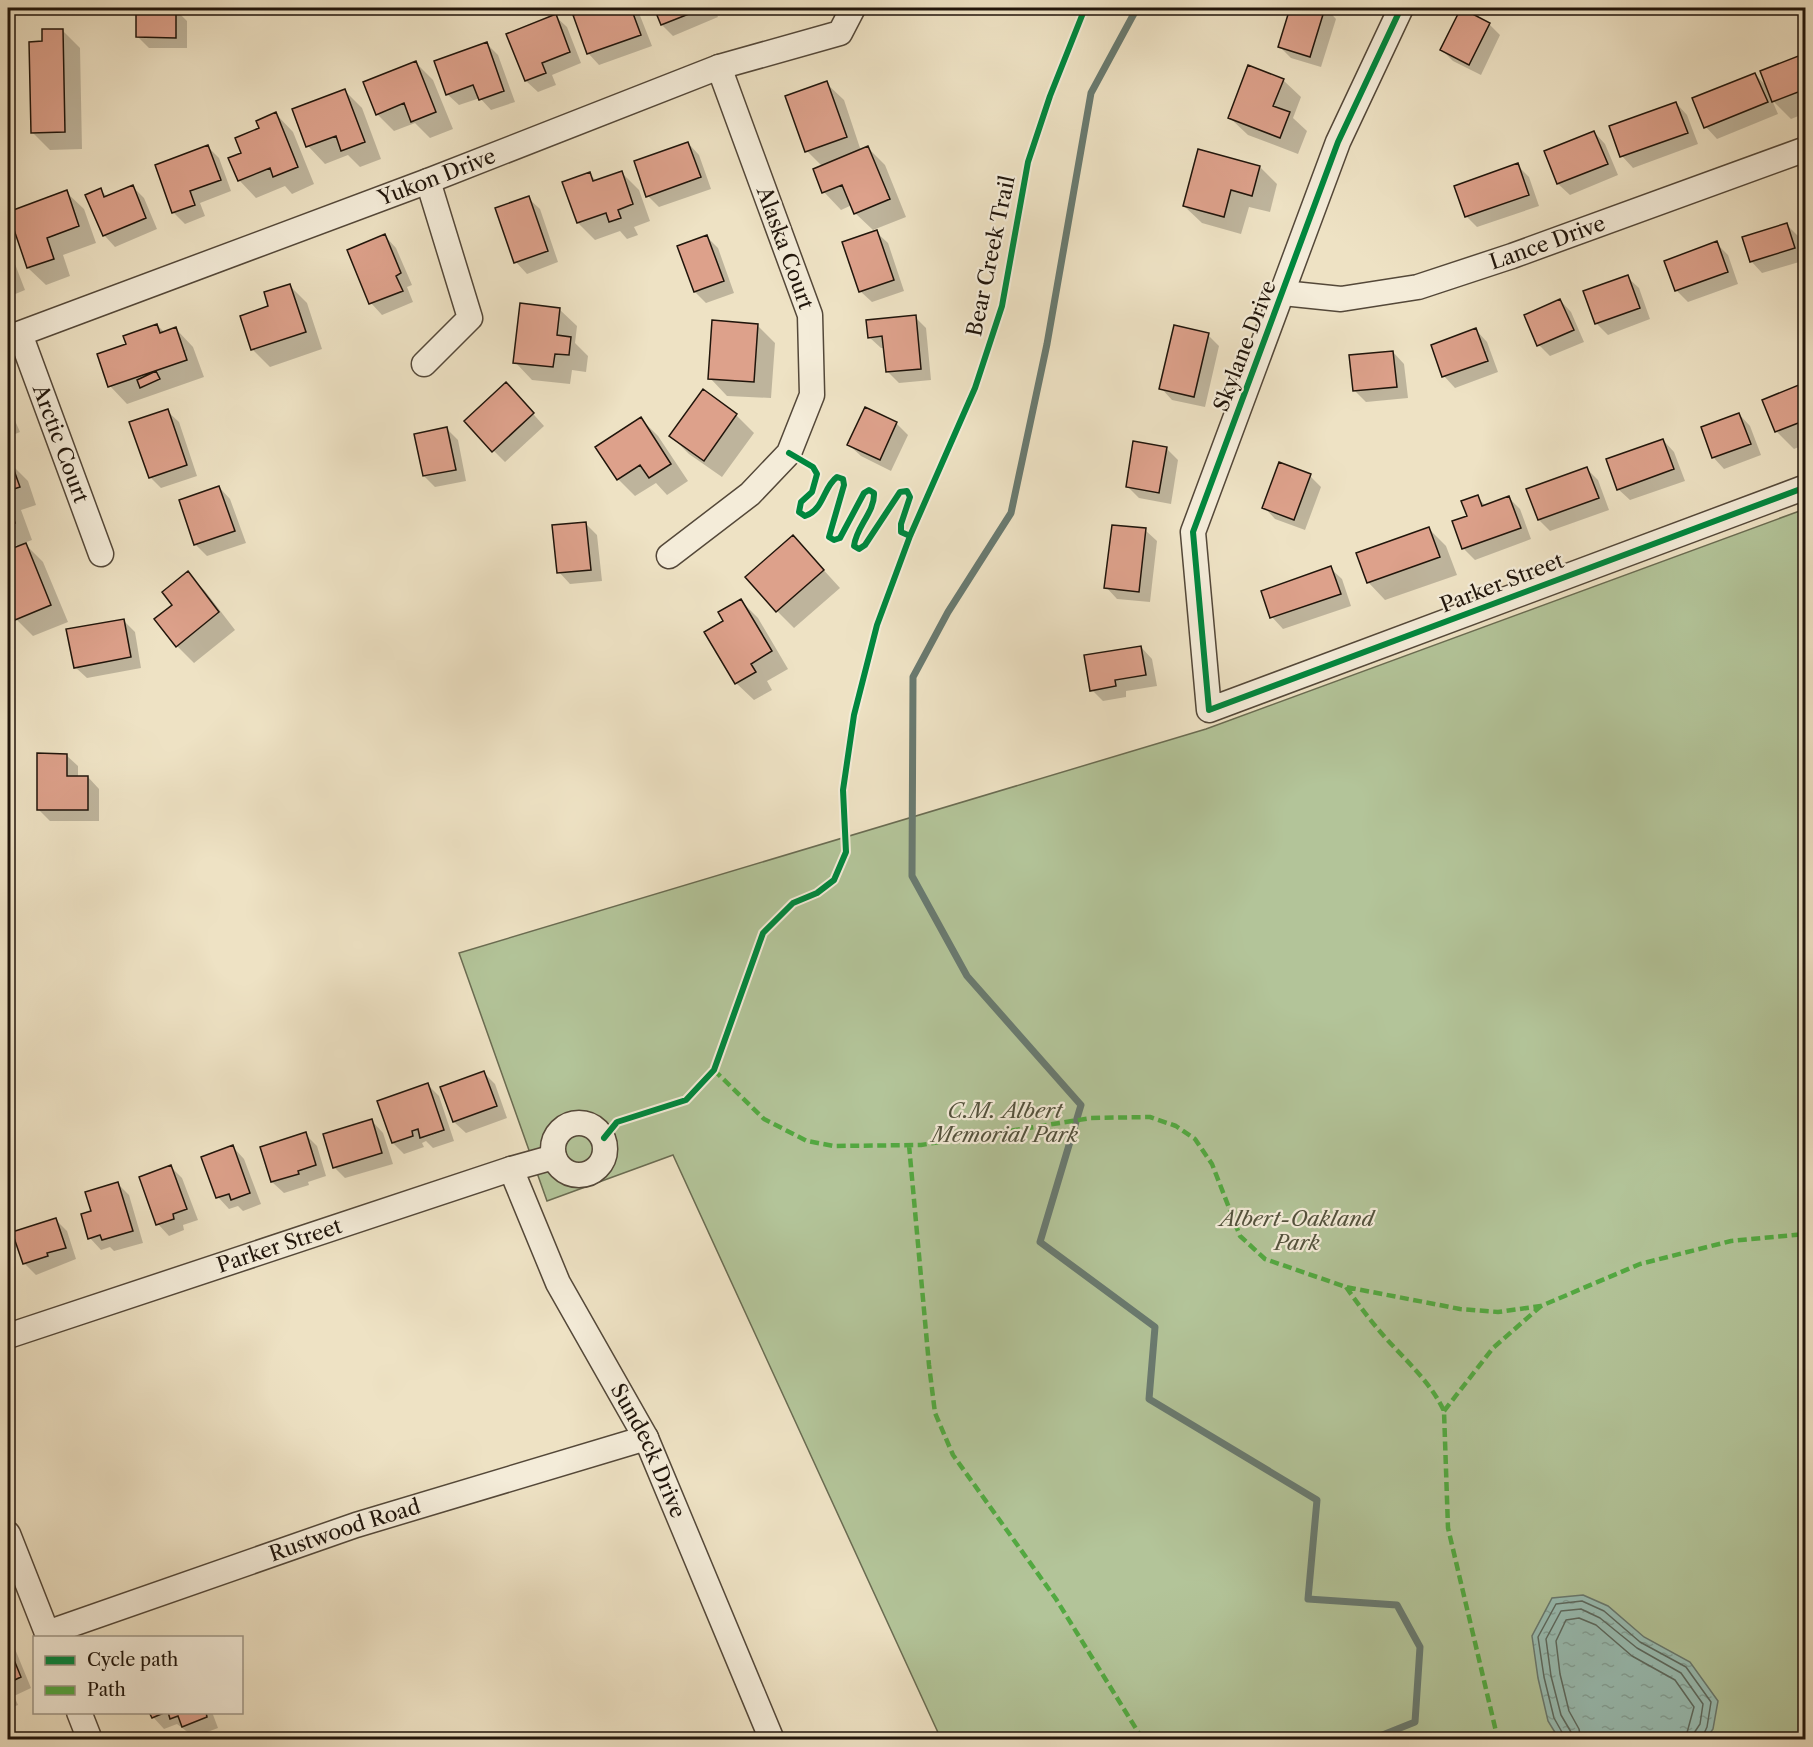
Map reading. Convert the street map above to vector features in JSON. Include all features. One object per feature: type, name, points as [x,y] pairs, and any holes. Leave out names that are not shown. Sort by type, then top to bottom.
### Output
[{"type":"street","name":"Yukon Drive","points":[[14,336],[428,181],[719,67],[840,33],[853,8]]},
{"type":"street","name":"Skylane Drive","points":[[1209,710],[1193,532],[1338,142],[1401,8]]},
{"type":"street","name":"Alaska Court","points":[[669,556],[750,494],[789,453],[812,394],[810,315],[719,67]]},
{"type":"street","name":"Lance Drive","points":[[1283,293],[1341,299],[1418,287],[1512,256],[1806,149]]},
{"type":"street","points":[[424,364],[470,318],[428,181]]},
{"type":"street","name":"Arctic Court","points":[[14,336],[101,554]]},
{"type":"street","name":"Parker Street","points":[[1209,710],[1806,487]]},
{"type":"street","name":"Parker Street","points":[[8,1336],[511,1169],[554,1157]]},
{"type":"street","name":"Sundeck Drive","points":[[511,1169],[558,1283],[646,1438],[772,1740]]},
{"type":"street","name":"Rustwood Road","points":[[48,1635],[356,1526],[646,1438]]},
{"type":"street","points":[[8,1534],[48,1635]]},
{"type":"street","points":[[79,1714],[90,1740]]},
{"type":"green space","name":"Albert-Oakland Park","points":[[1805,509],[1805,1739],[941,1739],[673,1155],[547,1201],[459,953],[1206,729]]},
{"type":"water","points":[[1583,1595],[1608,1606],[1644,1637],[1690,1662],[1718,1701],[1713,1729],[1706,1739],[1559,1739],[1548,1721],[1538,1678],[1532,1636],[1552,1598]]},
{"type":"building","points":[[136,8],[176,8],[176,38],[136,37]]},
{"type":"building","points":[[596,8],[631,8],[641,35],[587,54],[573,15]]},
{"type":"building","points":[[654,8],[704,8],[661,25]]},
{"type":"building","points":[[1290,8],[1325,8],[1310,57],[1278,47]]},
{"type":"building","points":[[1461,8],[1490,23],[1469,65],[1440,50]]},
{"type":"building","points":[[556,14],[570,52],[542,63],[546,73],[525,81],[506,34]]},
{"type":"building","points":[[42,29],[63,29],[65,132],[31,133],[29,42],[42,41]]},
{"type":"building","points":[[487,42],[504,91],[479,100],[473,85],[446,95],[434,61]]},
{"type":"building","points":[[1806,53],[1806,89],[1772,102],[1760,71]]},
{"type":"building","points":[[416,61],[436,112],[411,122],[404,103],[376,115],[363,82]]},
{"type":"building","points":[[1248,65],[1284,79],[1273,106],[1290,112],[1280,138],[1228,118]]},
{"type":"building","points":[[1755,73],[1768,102],[1704,128],[1692,98]]},
{"type":"building","points":[[827,81],[847,137],[805,152],[785,96]]},
{"type":"building","points":[[345,89],[365,142],[341,151],[336,136],[306,147],[292,109]]},
{"type":"building","points":[[1676,102],[1688,133],[1620,157],[1609,126]]},
{"type":"building","points":[[276,112],[298,167],[273,177],[270,168],[238,181],[228,158],[241,153],[235,138],[259,128],[256,121]]},
{"type":"building","points":[[1594,131],[1608,164],[1557,184],[1544,151]]},
{"type":"building","points":[[688,142],[701,177],[646,197],[634,161]]},
{"type":"building","points":[[208,145],[221,180],[190,191],[195,205],[172,213],[155,165]]},
{"type":"building","points":[[868,146],[890,199],[854,214],[842,185],[822,193],[813,169]]},
{"type":"building","points":[[1198,149],[1260,166],[1252,196],[1231,190],[1224,217],[1183,206]]},
{"type":"building","points":[[1518,163],[1529,195],[1465,217],[1454,186]]},
{"type":"building","points":[[622,171],[633,204],[618,210],[621,218],[609,222],[606,213],[577,223],[562,182],[590,172],[593,181]]},
{"type":"building","points":[[133,185],[146,218],[103,236],[85,195],[101,188],[104,197]]},
{"type":"building","points":[[67,190],[79,226],[47,238],[54,259],[27,268],[8,212]]},
{"type":"building","points":[[529,196],[548,251],[514,263],[495,208]]},
{"type":"building","points":[[1787,223],[1795,248],[1750,262],[1742,237]]},
{"type":"building","points":[[877,230],[894,280],[859,292],[842,242]]},
{"type":"building","points":[[385,234],[401,273],[396,276],[403,291],[369,304],[347,250]]},
{"type":"building","points":[[707,235],[724,281],[694,292],[677,246]]},
{"type":"building","points":[[1717,241],[1728,272],[1675,291],[1664,261]]},
{"type":"building","points":[[1628,275],[1640,308],[1595,324],[1583,291]]},
{"type":"building","points":[[290,284],[306,332],[251,350],[240,316],[268,306],[264,292]]},
{"type":"building","points":[[1560,299],[1574,330],[1537,346],[1524,315]]},
{"type":"building","points":[[520,303],[560,308],[557,335],[571,337],[569,355],[555,354],[553,367],[513,363]]},
{"type":"building","points":[[916,315],[921,369],[886,372],[882,336],[868,338],[866,320]]},
{"type":"building","points":[[712,320],[758,324],[754,382],[708,379]]},
{"type":"building","points":[[157,324],[160,333],[176,327],[187,360],[108,387],[97,354],[126,344],[123,336]]},
{"type":"building","points":[[1174,325],[1209,333],[1194,397],[1159,389]]},
{"type":"building","points":[[1476,328],[1488,361],[1442,377],[1431,345]]},
{"type":"building","points":[[1393,351],[1397,387],[1353,391],[1349,355]]},
{"type":"building","points":[[156,371],[160,379],[140,388],[137,380]]},
{"type":"building","points":[[506,382],[534,413],[492,452],[464,421]]},
{"type":"building","points":[[1806,382],[1806,420],[1775,432],[1762,400]]},
{"type":"building","points":[[703,389],[737,414],[704,461],[669,436]]},
{"type":"building","points":[[865,407],[897,422],[880,460],[847,445]]},
{"type":"building","points":[[168,409],[187,465],[149,478],[129,422]]},
{"type":"building","points":[[1739,413],[1751,444],[1712,458],[1701,427]]},
{"type":"building","points":[[641,417],[671,464],[649,478],[640,465],[617,480],[595,447]]},
{"type":"building","points":[[447,427],[456,470],[423,476],[414,434]]},
{"type":"building","points":[[1663,439],[1674,469],[1617,490],[1606,459]]},
{"type":"building","points":[[1133,441],[1167,447],[1159,493],[1126,487]]},
{"type":"building","points":[[11,462],[20,487],[8,491],[8,463]]},
{"type":"building","points":[[1279,462],[1311,474],[1294,520],[1262,508]]},
{"type":"building","points":[[1587,467],[1599,498],[1538,520],[1526,489]]},
{"type":"building","points":[[219,486],[235,531],[194,545],[179,500]]},
{"type":"building","points":[[1478,495],[1482,506],[1509,496],[1521,528],[1462,549],[1452,521],[1467,516],[1461,501]]},
{"type":"building","points":[[8,502],[15,523],[8,525]]},
{"type":"building","points":[[586,522],[591,570],[557,573],[552,525]]},
{"type":"building","points":[[1112,525],[1146,528],[1139,592],[1104,588]]},
{"type":"building","points":[[1429,527],[1440,557],[1367,583],[1356,553]]},
{"type":"building","points":[[793,535],[824,570],[776,612],[745,577]]},
{"type":"building","points":[[26,543],[51,605],[15,620],[8,602],[8,550]]},
{"type":"building","points":[[1331,566],[1341,594],[1270,618],[1261,591]]},
{"type":"building","points":[[188,571],[219,612],[176,647],[154,619],[172,605],[162,592]]},
{"type":"building","points":[[741,599],[772,651],[751,664],[756,672],[735,684],[704,632],[723,621],[718,612]]},
{"type":"building","points":[[124,619],[131,657],[74,668],[66,629]]},
{"type":"building","points":[[1141,646],[1146,675],[1115,680],[1116,686],[1090,691],[1084,655]]},
{"type":"building","points":[[37,753],[67,754],[67,776],[88,776],[88,810],[37,810]]},
{"type":"building","points":[[484,1071],[497,1106],[453,1122],[440,1087]]},
{"type":"building","points":[[428,1083],[444,1130],[420,1138],[418,1129],[412,1131],[413,1136],[392,1143],[377,1101]]},
{"type":"building","points":[[372,1119],[382,1153],[333,1168],[323,1134]]},
{"type":"building","points":[[306,1132],[316,1165],[298,1171],[299,1174],[271,1182],[260,1147]]},
{"type":"building","points":[[233,1145],[250,1193],[231,1200],[229,1194],[216,1198],[201,1157]]},
{"type":"building","points":[[171,1165],[187,1209],[173,1214],[174,1219],[156,1225],[139,1177]]},
{"type":"building","points":[[118,1182],[133,1231],[102,1240],[100,1235],[88,1239],[81,1214],[91,1211],[85,1192]]},
{"type":"building","points":[[56,1218],[66,1248],[47,1253],[48,1256],[23,1264],[12,1232]]},
{"type":"building","points":[[8,1645],[21,1677],[8,1683]]},
{"type":"building","points":[[150,1714],[161,1714],[152,1718]]},
{"type":"building","points":[[169,1714],[206,1714],[207,1717],[182,1727],[178,1716],[170,1719]]},
{"type":"waterway","points":[[1137,8],[1091,93],[1047,344],[1011,513],[948,612],[913,677],[912,876],[967,976],[1081,1105],[1040,1242],[1155,1327],[1149,1399],[1317,1500],[1308,1599],[1397,1605],[1420,1647],[1415,1722],[1370,1740]]},
{"type":"marked path","points":[[714,1070],[764,1119],[807,1141],[834,1146],[921,1145],[1091,1118],[1150,1117],[1176,1126],[1195,1139],[1212,1164],[1240,1236],[1265,1259],[1346,1287],[1460,1309],[1498,1312],[1541,1306],[1640,1264],[1731,1241],[1806,1234]]},
{"type":"marked path","points":[[909,1145],[935,1413],[953,1455],[1056,1599],[1143,1740]]},
{"type":"marked path","points":[[1346,1287],[1378,1329],[1424,1380],[1444,1411],[1448,1528],[1498,1740]]},
{"type":"marked path","points":[[1444,1411],[1493,1348],[1541,1306]]},
{"type":"cycle path","name":"Bear Creek Trail","points":[[604,1138],[617,1122],[686,1100],[714,1070],[763,933],[793,903],[817,893],[834,880],[846,852],[843,790],[854,715],[877,625],[910,536],[975,388],[1002,306],[1028,162],[1050,96],[1085,8]]},
{"type":"cycle path","points":[[1401,8],[1338,142],[1193,532],[1209,710],[1806,487]]},
{"type":"cycle path","points":[[789,453],[813,467],[817,474],[812,492],[801,502],[799,512],[805,516],[820,504],[832,481],[837,477],[843,479],[844,485],[829,537],[834,540],[840,538],[864,493],[869,490],[874,493],[874,500],[858,532],[854,546],[859,549],[865,545],[900,492],[907,491],[910,497],[901,524],[901,532],[910,536]]},
{"type":"park label","name":"C.M. Albert Memorial Park","points":[[1005,1123]]}]
